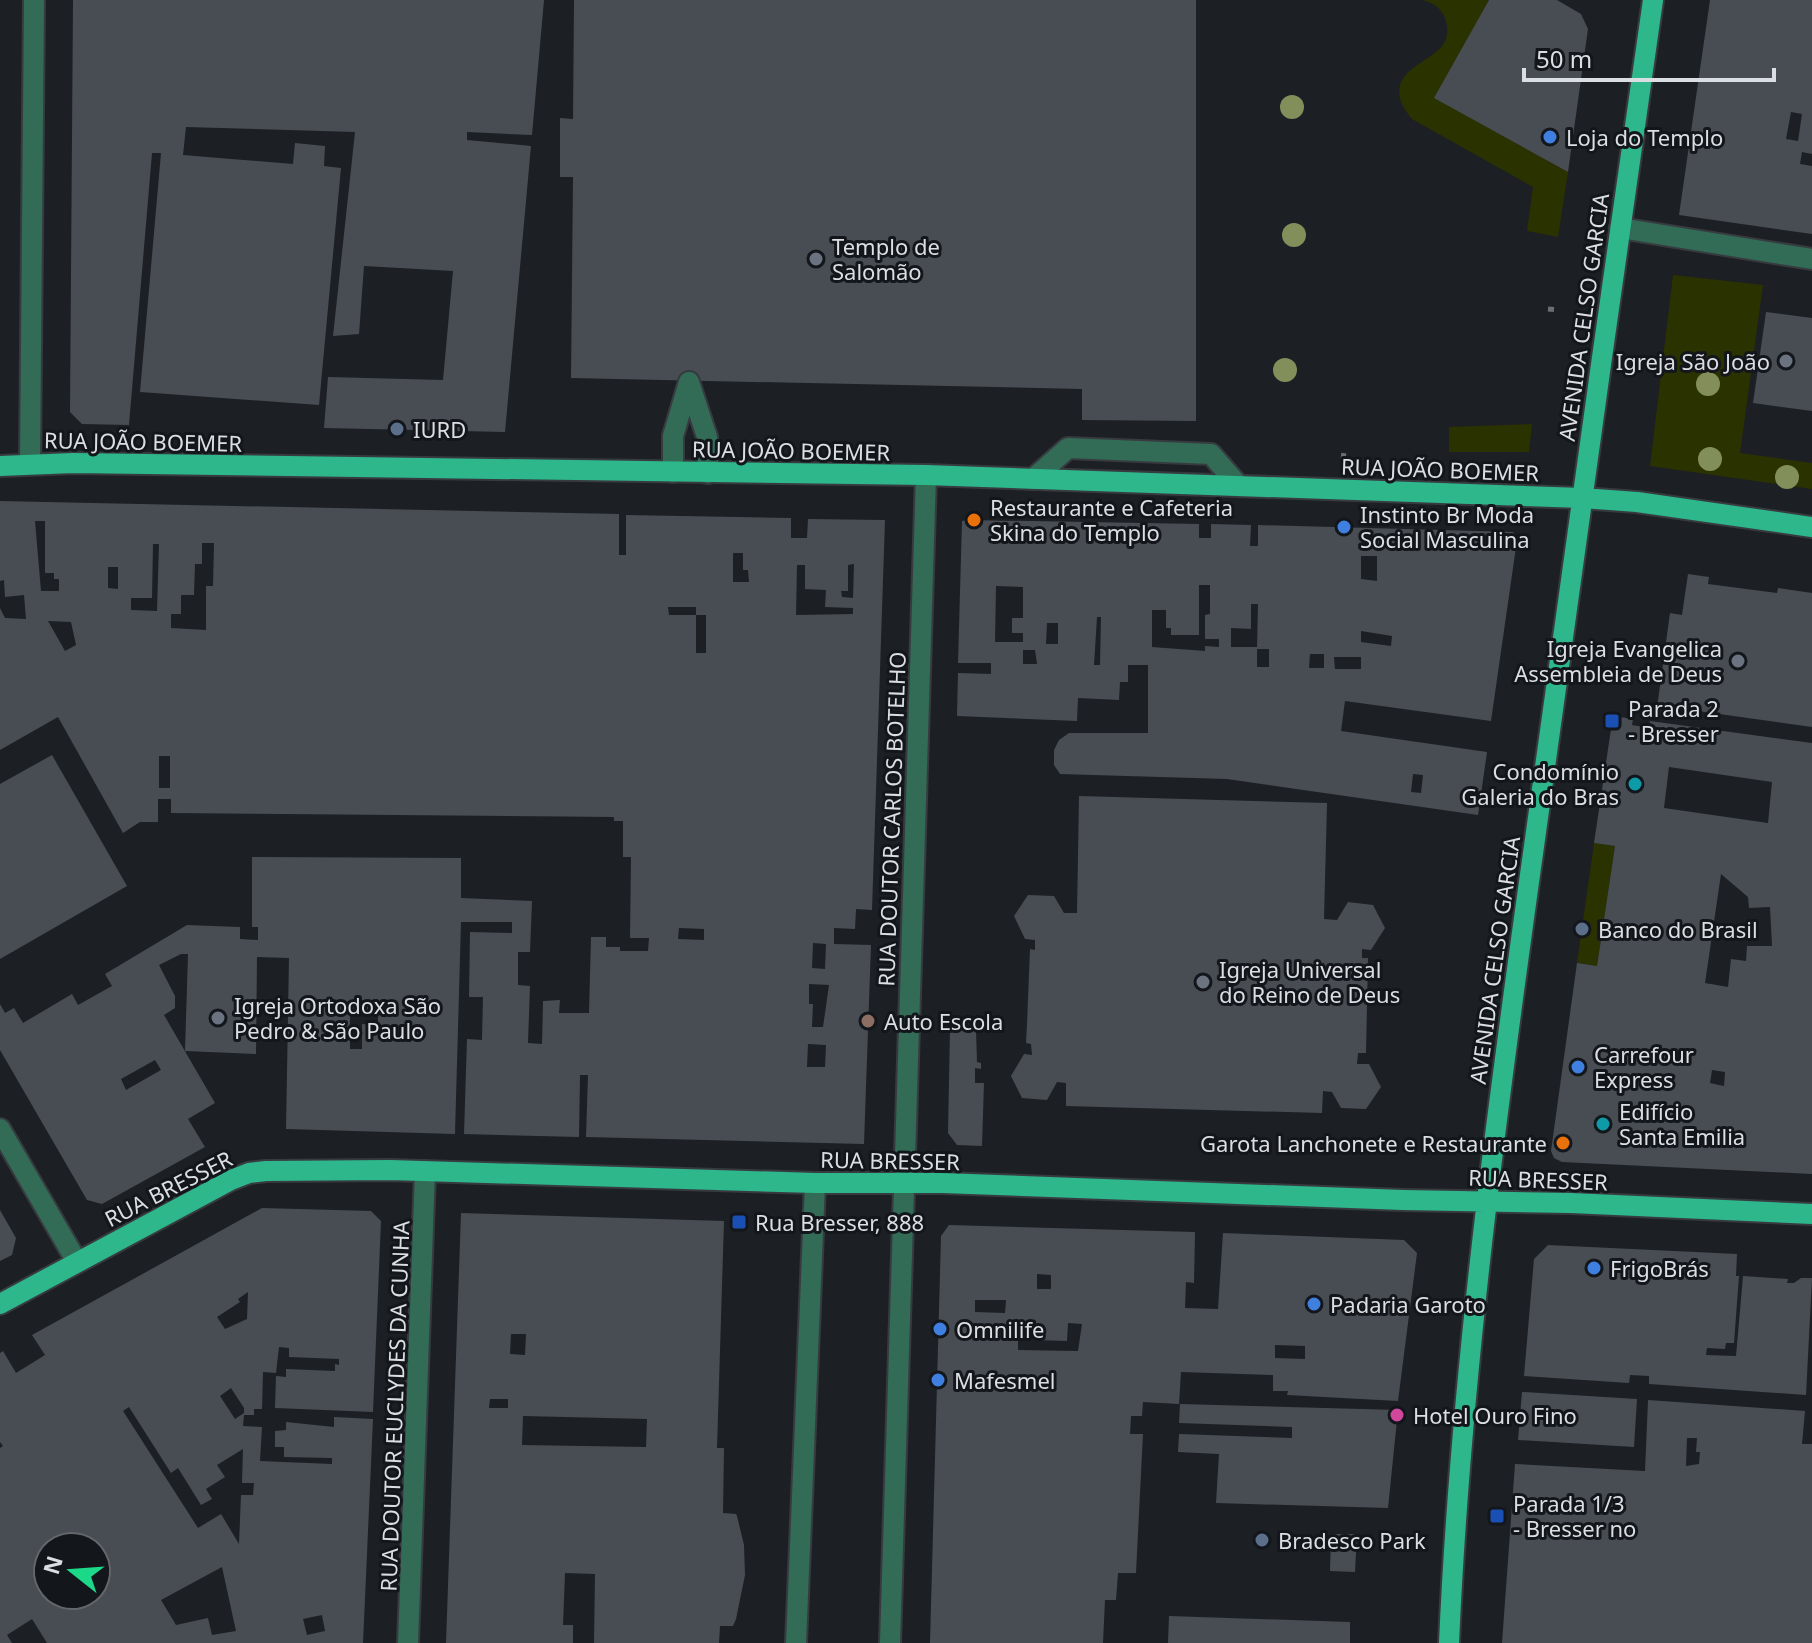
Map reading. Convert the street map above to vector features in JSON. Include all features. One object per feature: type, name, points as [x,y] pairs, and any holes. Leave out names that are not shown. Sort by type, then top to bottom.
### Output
[{"type":"main road","name":"AVENIDA CELSO GARCIA","points":[[1449,1643],[1463,1404],[1487,1201],[1653,0]]},
{"type":"main road","name":"RUA JOÃO BOEMER","points":[[0,466],[926,475],[1238,485],[1637,502],[1812,527]]},
{"type":"main road","name":"RUA BRESSER","points":[[0,1304],[231,1180],[266,1171],[425,1171],[903,1183],[1812,1214]]},
{"type":"street","points":[[30,464],[34,0]]},
{"type":"street","points":[[1620,228],[1812,259]]},
{"type":"street","points":[[673,472],[673,436],[689,382],[707,437],[708,473]]},
{"type":"street","points":[[1033,479],[1068,448],[1211,454],[1238,485]]},
{"type":"street","name":"RUA DOUTOR CARLOS BOTELHO","points":[[890,1643],[926,475]]},
{"type":"street","points":[[0,1129],[77,1262]]},
{"type":"street","name":"RUA DOUTOR EUCLYDES DA CUNHA","points":[[408,1643],[425,1171]]},
{"type":"street","points":[[796,1643],[815,1183]]},
{"type":"path","points":[[1548,309],[1558,310]]},
{"type":"green space","points":[[1422,0],[1489,0],[1435,98],[1568,172],[1558,237],[1527,231],[1533,187],[1412,119],[1404,108],[1399,90],[1405,76],[1439,49],[1447,31],[1441,11]]},
{"type":"green space","points":[[1673,275],[1763,285],[1740,453],[1812,463],[1812,489],[1650,466]]},
{"type":"green space","points":[[1532,424],[1529,452],[1449,452],[1449,427]]},
{"type":"green space","points":[[1594,843],[1615,846],[1597,966],[1577,963]]},
{"type":"building","points":[[73,0],[544,0],[532,135],[467,132],[467,140],[531,146],[505,432],[324,428],[328,377],[443,380],[453,271],[364,266],[359,334],[333,336],[355,132],[186,127],[183,155],[293,164],[295,143],[325,146],[324,166],[341,168],[319,405],[140,392],[161,153],[152,153],[129,425],[82,424],[70,412]]},
{"type":"building","name":"Templo de Salomão","points":[[574,0],[1196,0],[1196,421],[1082,420],[1082,389],[571,378],[573,177],[560,177],[560,118],[573,119]]},
{"type":"building","points":[[1489,0],[1557,0],[1581,14],[1588,29],[1568,172],[1434,98]]},
{"type":"building","points":[[1710,0],[1812,0],[1812,154],[1802,152],[1800,164],[1812,166],[1812,234],[1679,215]],"holes":[[[1791,112],[1802,114],[1798,141],[1786,139]]]},
{"type":"building","name":"Igreja São João","points":[[1766,312],[1812,318],[1812,411],[1753,403]]},
{"type":"building","points":[[0,501],[619,514],[619,555],[626,555],[626,515],[791,518],[791,538],[807,538],[808,519],[885,520],[872,910],[856,909],[855,929],[834,928],[834,944],[871,945],[864,1144],[586,1137],[588,1075],[580,1075],[579,1137],[464,1134],[467,1039],[482,1040],[483,997],[469,997],[470,932],[512,933],[512,922],[461,922],[455,1134],[286,1129],[289,958],[257,957],[256,1054],[185,1051],[188,954],[181,954],[159,965],[175,996],[175,1008],[164,1015],[215,1103],[188,1119],[205,1147],[102,1204],[87,1200],[0,1050],[0,1004],[5,1013],[14,1008],[23,1023],[72,994],[78,1005],[112,986],[105,974],[187,925],[240,927],[240,939],[258,940],[258,927],[252,927],[252,857],[461,858],[461,898],[532,901],[530,952],[518,952],[518,985],[530,986],[528,1043],[542,1044],[543,1001],[560,1000],[559,1013],[589,1013],[591,937],[606,937],[606,947],[620,947],[620,951],[648,951],[649,938],[630,938],[631,857],[623,857],[623,821],[614,821],[614,817],[171,813],[171,799],[158,799],[158,822],[140,822],[123,833],[58,717],[0,750],[0,608],[5,618],[26,619],[24,595],[5,597],[4,580],[0,581]],"holes":[[[35,521],[45,521],[45,573],[54,573],[54,579],[59,579],[59,591],[41,591]],[[202,543],[214,543],[213,586],[206,586],[206,630],[171,628],[171,614],[181,614],[181,595],[194,595],[195,564],[202,564]],[[153,544],[159,544],[157,611],[131,610],[131,598],[152,598]],[[733,553],[743,553],[743,570],[748,570],[749,582],[733,582]],[[854,564],[853,598],[842,597],[841,591],[848,591],[848,565]],[[797,565],[805,565],[805,589],[826,590],[825,607],[853,608],[853,614],[796,615]],[[108,567],[118,567],[118,589],[108,588]],[[668,607],[696,607],[696,615],[669,615]],[[696,615],[706,615],[706,653],[696,653]],[[48,621],[71,622],[76,645],[65,651]],[[159,756],[170,756],[170,788],[159,788]],[[679,928],[704,929],[704,940],[678,939]],[[813,943],[826,944],[825,969],[812,968]],[[809,984],[829,985],[823,1027],[812,1027],[813,1004],[809,1004]],[[350,1011],[378,1012],[378,1025],[362,1024],[362,1049],[350,1049]],[[808,1044],[826,1045],[825,1067],[807,1067]],[[155,1060],[161,1070],[126,1090],[121,1079]]]},
{"type":"building","points":[[962,521],[1199,524],[1199,538],[1211,538],[1211,524],[1251,525],[1250,546],[1258,546],[1258,525],[1513,532],[1517,537],[1516,547],[1491,721],[1345,701],[1341,731],[1487,752],[1478,815],[1227,779],[1060,774],[1054,765],[1054,750],[1059,740],[1069,733],[1148,733],[1148,665],[1128,665],[1128,682],[1120,682],[1119,700],[1078,698],[1077,721],[957,716],[958,673],[991,674],[991,663],[958,663]],"holes":[[[1361,556],[1377,556],[1377,581],[1361,579]],[[1199,585],[1210,585],[1210,614],[1205,615],[1205,639],[1219,639],[1219,647],[1205,646],[1205,651],[1152,647],[1152,610],[1166,610],[1166,628],[1171,628],[1171,635],[1199,635]],[[996,586],[1023,587],[1023,618],[1012,618],[1012,633],[1023,633],[1023,642],[995,642]],[[1251,604],[1258,604],[1257,647],[1231,647],[1231,628],[1251,629]],[[1097,617],[1101,617],[1100,665],[1094,665]],[[1047,623],[1058,623],[1058,644],[1046,644]],[[1361,631],[1392,636],[1391,646],[1361,642]],[[1257,649],[1269,649],[1269,667],[1257,667]],[[1023,650],[1035,650],[1037,664],[1023,664]],[[1310,654],[1324,654],[1324,668],[1309,668]],[[1334,657],[1361,657],[1361,669],[1335,669]],[[1413,774],[1423,775],[1421,793],[1411,792]]]},
{"type":"building","name":"Igreja Evangelica Assembleia de Deus","points":[[1688,574],[1709,577],[1708,584],[1777,593],[1778,588],[1812,593],[1812,727],[1669,707],[1667,716],[1656,715],[1670,613],[1682,615]]},
{"type":"building","points":[[1613,716],[1633,719],[1632,725],[1649,728],[1650,721],[1812,743],[1812,1174],[1562,1162],[1554,1158],[1551,1151],[1577,963],[1597,966],[1615,846],[1594,843]],"holes":[[[1669,767],[1772,782],[1768,823],[1664,808]],[[1721,874],[1748,897],[1749,908],[1770,907],[1772,946],[1747,946],[1746,961],[1731,959],[1728,987],[1705,983]],[[1712,1070],[1725,1072],[1724,1086],[1710,1083]]]},
{"type":"building","points":[[52,755],[127,886],[0,959],[0,784]]},
{"type":"building","points":[[1079,796],[1327,803],[1324,919],[1337,920],[1348,902],[1373,905],[1385,928],[1371,950],[1362,949],[1362,958],[1368,958],[1366,1053],[1358,1053],[1357,1064],[1369,1064],[1381,1087],[1366,1109],[1341,1108],[1332,1092],[1323,1091],[1322,1113],[1066,1106],[1066,1083],[1057,1082],[1047,1100],[1022,1098],[1011,1076],[1024,1054],[1032,1055],[1031,1044],[1026,1043],[1030,949],[1035,950],[1035,940],[1025,939],[1014,916],[1028,895],[1054,896],[1064,913],[1077,913]]},
{"type":"building","points":[[950,1029],[976,1030],[977,1062],[981,1063],[981,1069],[975,1068],[975,1083],[984,1083],[982,1146],[957,1145],[948,1133]]},
{"type":"building","points":[[262,1208],[371,1211],[381,1221],[373,1412],[275,1408],[276,1376],[286,1377],[286,1369],[335,1371],[335,1364],[339,1365],[339,1359],[289,1357],[289,1348],[279,1347],[276,1373],[263,1372],[262,1409],[254,1409],[254,1415],[244,1415],[243,1426],[262,1427],[260,1461],[332,1464],[332,1458],[284,1457],[284,1447],[275,1447],[275,1431],[286,1430],[286,1422],[334,1427],[334,1417],[373,1419],[363,1643],[47,1643],[32,1619],[7,1635],[12,1643],[0,1643],[0,1448],[3,1446],[0,1442],[0,1353],[3,1351],[16,1373],[45,1355],[32,1335]],"holes":[[[248,1292],[247,1319],[225,1329],[217,1317],[240,1302],[238,1299]],[[231,1388],[244,1413],[235,1419],[220,1396]],[[129,1407],[171,1473],[178,1468],[201,1505],[212,1499],[206,1489],[225,1477],[217,1465],[243,1449],[242,1483],[254,1483],[253,1495],[241,1495],[239,1544],[221,1514],[198,1528],[123,1411]],[[222,1567],[236,1631],[212,1635],[208,1618],[176,1625],[161,1600]],[[322,1615],[325,1631],[307,1635],[303,1619]]]},
{"type":"building","points":[[0,1210],[16,1238],[12,1255],[0,1261]]},
{"type":"building","points":[[461,1213],[724,1221],[717,1448],[724,1448],[723,1513],[737,1516],[744,1545],[745,1575],[733,1626],[720,1626],[719,1643],[594,1643],[595,1574],[565,1573],[563,1625],[573,1625],[573,1643],[446,1643]],"holes":[[[511,1334],[526,1334],[525,1355],[510,1354]],[[490,1399],[508,1399],[508,1408],[489,1408]],[[523,1416],[647,1419],[646,1447],[522,1445]]]},
{"type":"building","points":[[949,1225],[1195,1232],[1194,1283],[1186,1282],[1185,1308],[1218,1309],[1223,1233],[1404,1240],[1417,1253],[1398,1401],[1287,1395],[1288,1391],[1273,1391],[1273,1375],[1181,1372],[1179,1404],[1143,1402],[1142,1416],[1131,1416],[1130,1434],[1143,1434],[1136,1573],[1118,1573],[1116,1600],[1105,1600],[1103,1643],[930,1643],[941,1236]],"holes":[[[1037,1274],[1051,1275],[1051,1289],[1037,1289]],[[975,1300],[1006,1300],[1005,1313],[975,1312]],[[1068,1323],[1082,1324],[1078,1351],[1018,1350],[1018,1333],[1035,1334],[1035,1340],[1067,1341]],[[1275,1345],[1305,1346],[1305,1359],[1275,1358]]]},
{"type":"building","points":[[1548,1245],[1737,1254],[1736,1276],[1739,1276],[1734,1343],[1726,1343],[1725,1349],[1707,1348],[1706,1355],[1736,1356],[1743,1276],[1788,1279],[1787,1283],[1812,1278],[1806,1395],[1649,1384],[1649,1376],[1630,1375],[1629,1383],[1524,1376],[1534,1259]]},
{"type":"building","points":[[1522,1392],[1637,1399],[1634,1447],[1518,1440]]},
{"type":"building","points":[[1648,1400],[1805,1411],[1802,1444],[1812,1444],[1812,1643],[1502,1643],[1515,1464],[1645,1471]],"holes":[[[1687,1438],[1697,1438],[1699,1464],[1686,1466]]]},
{"type":"building","points":[[1180,1404],[1398,1410],[1388,1508],[1216,1503],[1219,1454],[1178,1452],[1179,1434],[1292,1438],[1292,1427],[1179,1423]]},
{"type":"building","points":[[1331,1534],[1357,1534],[1355,1572],[1330,1571]]},
{"type":"building","points":[[1169,1616],[1350,1622],[1350,1643],[1168,1643]]},
{"type":"place","name":"Loja do Templo","points":[[1550,137]]},
{"type":"place","name":"Templo de Salomão","points":[[816,259]]},
{"type":"place","name":"Igreja São João","points":[[1786,361]]},
{"type":"place","name":"IURD","points":[[397,429]]},
{"type":"place","name":"Restaurante e Cafeteria Skina do Templo","points":[[974,520]]},
{"type":"place","name":"Instinto Br Moda Social Masculina","points":[[1344,527]]},
{"type":"place","name":"Igreja Evangelica Assembleia de Deus","points":[[1738,661]]},
{"type":"place","name":"Parada 2 - Bresser","points":[[1612,721]]},
{"type":"place","name":"Condomínio Galeria do Bras","points":[[1635,784]]},
{"type":"place","name":"Banco do Brasil","points":[[1582,929]]},
{"type":"place","name":"Igreja Universal do Reino de Deus","points":[[1203,982]]},
{"type":"place","name":"Igreja Ortodoxa São Pedro & São Paulo","points":[[218,1018]]},
{"type":"place","name":"Auto Escola","points":[[868,1021]]},
{"type":"place","name":"Carrefour Express","points":[[1578,1067]]},
{"type":"place","name":"Edifício Santa Emilia","points":[[1603,1124]]},
{"type":"place","name":"Garota Lanchonete e Restaurante","points":[[1563,1143]]},
{"type":"place","name":"Rua Bresser, 888","points":[[739,1222]]},
{"type":"place","name":"FrigoBrás","points":[[1594,1268]]},
{"type":"place","name":"Padaria Garoto","points":[[1314,1304]]},
{"type":"place","name":"Omnilife","points":[[940,1329]]},
{"type":"place","name":"Mafesmel","points":[[938,1380]]},
{"type":"place","name":"Hotel Ouro Fino","points":[[1397,1415]]},
{"type":"place","name":"Parada 1/3 - Bresser no","points":[[1497,1516]]},
{"type":"place","name":"Bradesco Park","points":[[1262,1540]]}]
